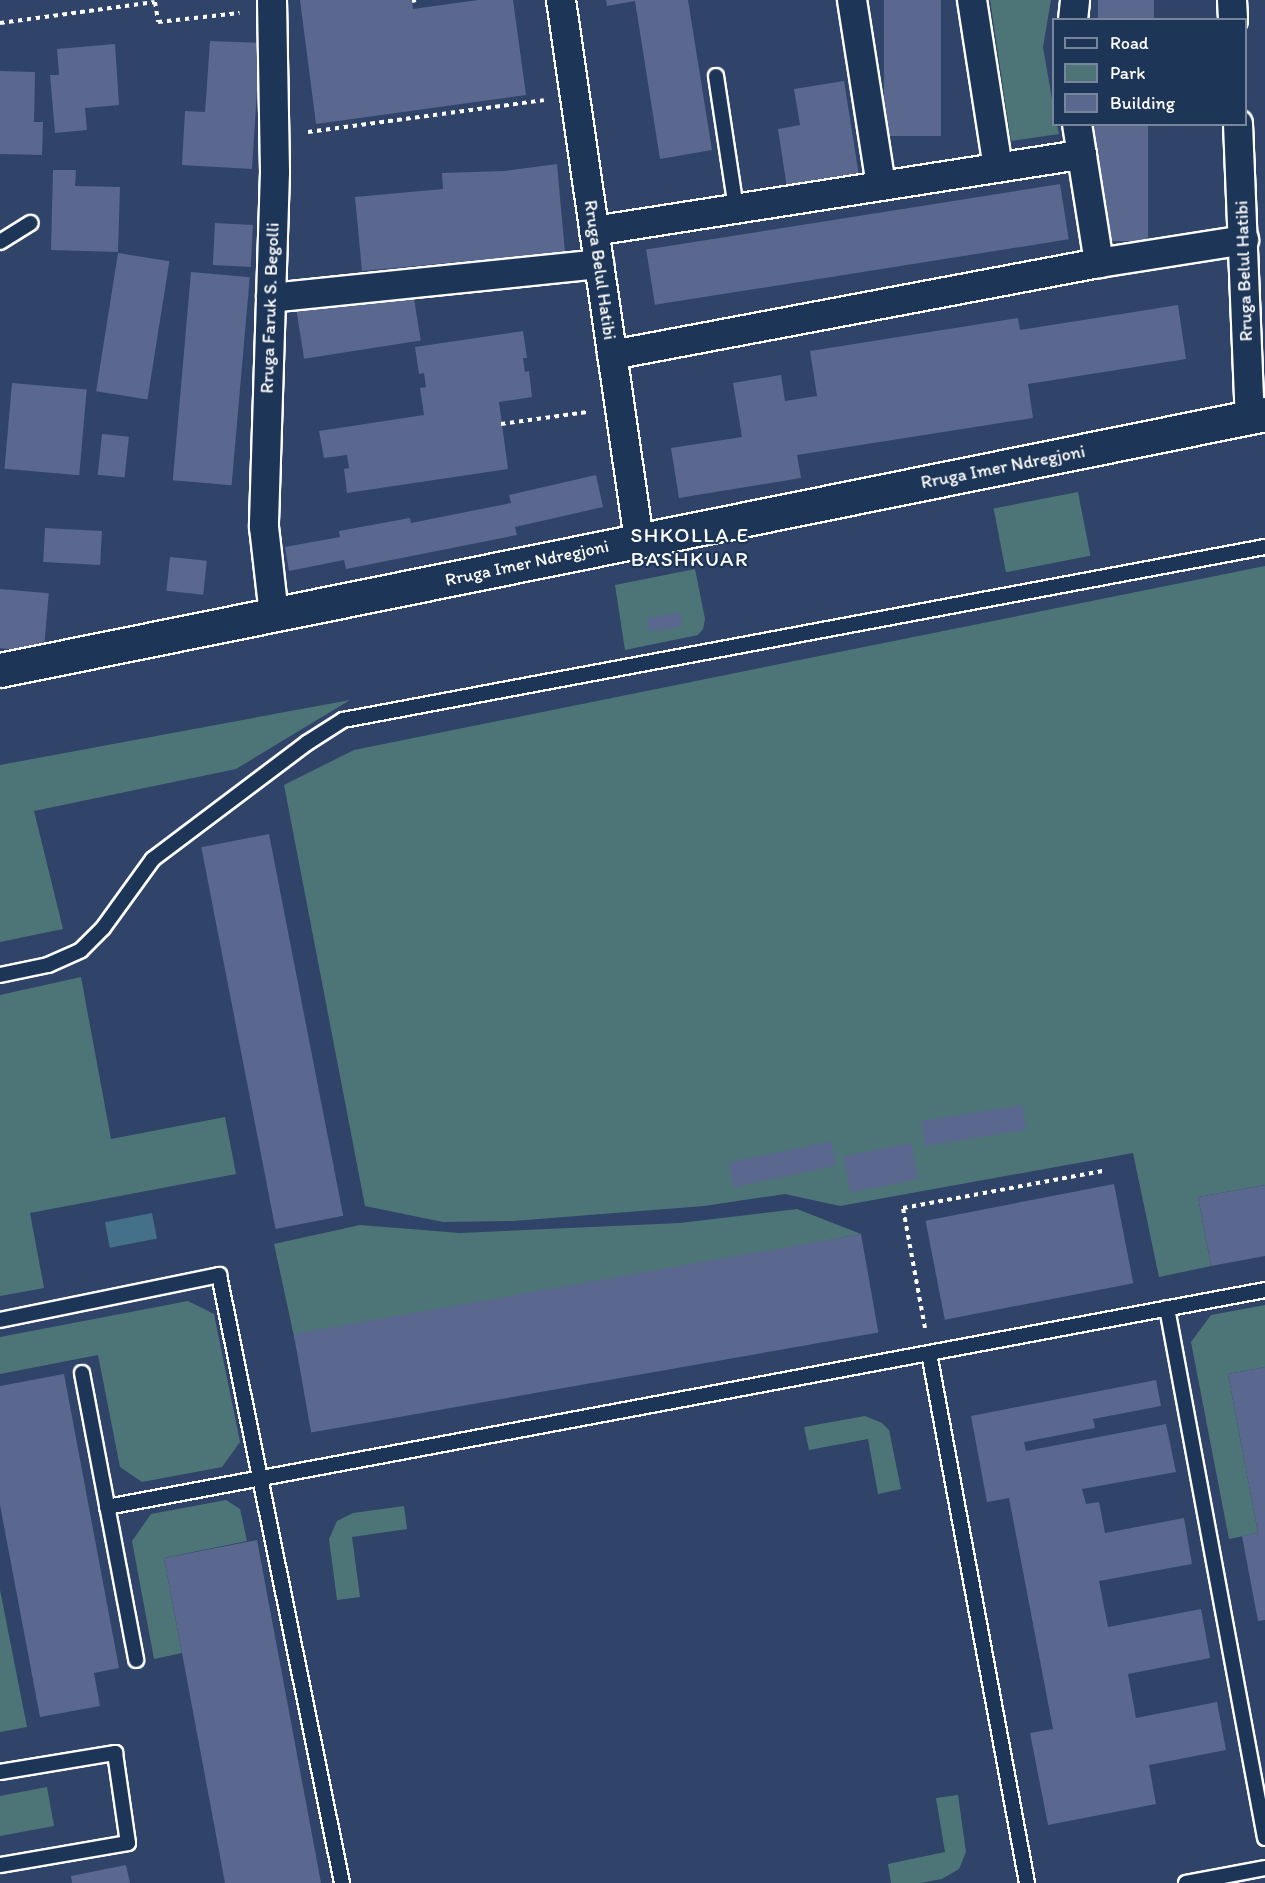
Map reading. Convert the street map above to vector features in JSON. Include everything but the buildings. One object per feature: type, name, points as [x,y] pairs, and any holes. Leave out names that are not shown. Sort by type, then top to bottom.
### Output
[{"type":"street","name":"Rruga Belul Hatibi","points":[[561,0],[639,540]]},
{"type":"street","points":[[852,0],[881,186]]},
{"type":"street","points":[[972,0],[998,168]]},
{"type":"street","points":[[1073,18],[1075,0]]},
{"type":"street","points":[[1232,0],[1233,18]]},
{"type":"street","name":"Rruga Faruk S. Begolli","points":[[273,5],[272,298],[264,527],[274,615]]},
{"type":"street","points":[[1077,126],[1099,263]]},
{"type":"street","name":"Rruga Belul Hatibi","points":[[1238,126],[1257,415]]},
{"type":"street","points":[[594,231],[1082,155]]},
{"type":"street","points":[[612,355],[1099,263],[1244,240]]},
{"type":"street","points":[[272,298],[599,264]]},
{"type":"street","name":"Rruga Imer Ndregjoni","points":[[0,670],[1257,415]]},
{"type":"lane","points":[[716,75],[736,209]]},
{"type":"lane","points":[[0,242],[30,223]]},
{"type":"lane","points":[[0,975],[48,965],[81,950],[103,928],[153,859],[308,743],[343,720],[1265,547]]},
{"type":"lane","points":[[0,1320],[219,1275],[342,1883]]},
{"type":"lane","points":[[107,1507],[1265,1290]]},
{"type":"lane","points":[[1167,1308],[1265,1838]]},
{"type":"lane","points":[[929,1353],[1027,1883]]},
{"type":"lane","points":[[82,1373],[136,1660]]},
{"type":"lane","points":[[0,1772],[115,1753],[128,1843],[0,1864]]},
{"type":"lane","points":[[1186,1883],[1265,1868]]},
{"type":"path","points":[[0,23],[155,1],[158,22],[273,5]]},
{"type":"path","points":[[274,137],[547,100]]},
{"type":"path","points":[[501,424],[620,407]]},
{"type":"path","points":[[929,1353],[903,1208],[1103,1171]]},
{"type":"green space","points":[[990,0],[1051,0],[1043,47],[1052,99],[1052,126],[1057,126],[1059,134],[1011,141]]},
{"type":"green space","points":[[1078,492],[1090,556],[1006,572],[994,508]]},
{"type":"green space","points":[[1265,566],[1265,1185],[1198,1197],[1211,1266],[1159,1277],[1133,1153],[840,1206],[785,1194],[704,1206],[513,1221],[443,1222],[365,1206],[284,785],[354,750]]},
{"type":"green space","points":[[695,569],[705,619],[703,629],[698,635],[625,650],[615,585]]},
{"type":"green space","points":[[350,700],[236,769],[34,811],[63,929],[0,942],[0,765]]},
{"type":"green space","points":[[81,977],[111,1139],[225,1117],[236,1174],[30,1213],[44,1288],[0,1296],[0,995]]},
{"type":"green space","points":[[797,1209],[861,1234],[295,1341],[274,1244],[360,1225],[460,1233],[680,1223]]},
{"type":"green space","points":[[188,1301],[214,1314],[240,1442],[222,1467],[142,1482],[120,1467],[98,1355],[0,1374],[0,1337]]},
{"type":"green space","points":[[1265,1305],[1265,1367],[1228,1374],[1258,1533],[1229,1539],[1191,1342],[1211,1315]]},
{"type":"green space","points":[[865,1416],[882,1423],[889,1430],[901,1489],[878,1494],[868,1439],[809,1450],[804,1427]]},
{"type":"green space","points":[[226,1500],[240,1509],[247,1541],[164,1558],[182,1653],[154,1659],[132,1541],[151,1514]]},
{"type":"green space","points":[[404,1506],[407,1529],[352,1537],[360,1597],[337,1600],[329,1539],[337,1521],[353,1513]]},
{"type":"green space","points":[[0,1590],[27,1727],[0,1732]]},
{"type":"green space","points":[[47,1787],[54,1826],[0,1836],[0,1796]]},
{"type":"green space","points":[[958,1795],[966,1852],[959,1869],[942,1879],[920,1883],[891,1883],[888,1864],[945,1852],[936,1798]]},
{"type":"water","points":[[152,1213],[157,1239],[110,1248],[105,1222]]},
{"type":"district","name":"SHKOLLA E BASHKUAR","points":[[690,547]]}]
